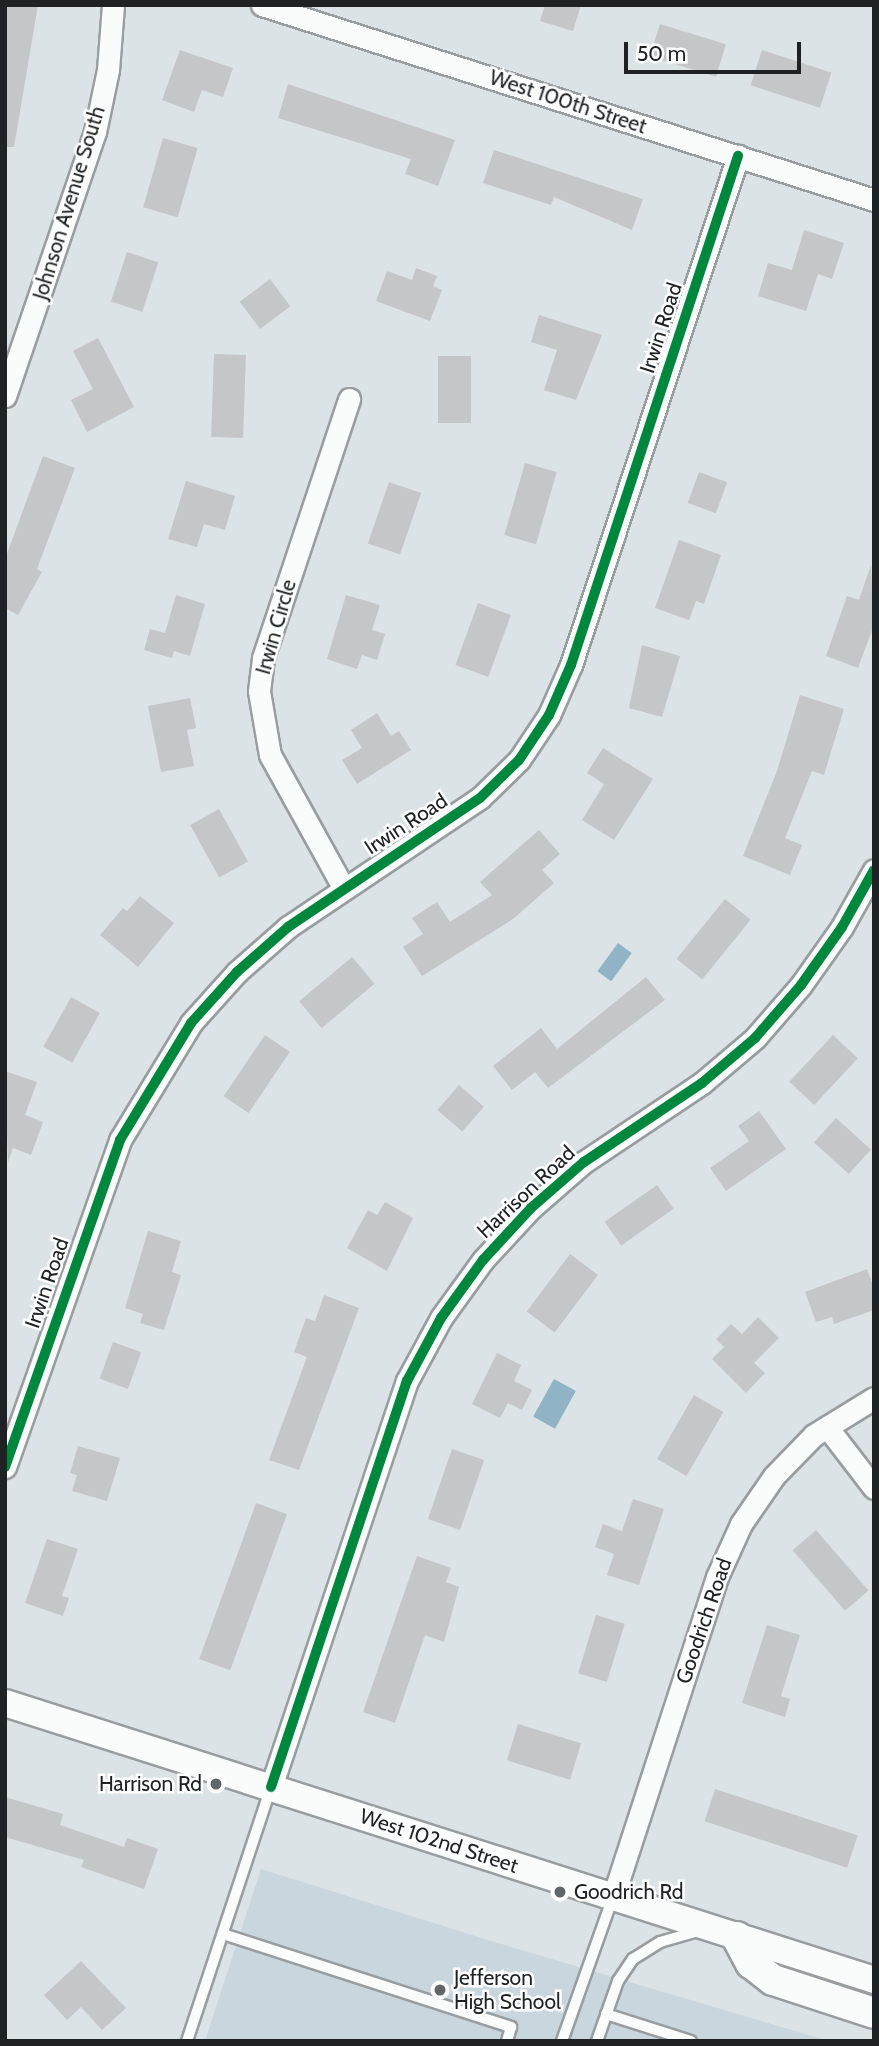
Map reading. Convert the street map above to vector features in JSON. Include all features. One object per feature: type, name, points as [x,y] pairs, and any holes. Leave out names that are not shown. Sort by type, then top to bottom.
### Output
[{"type":"main road","points":[[726,1933],[751,1963],[773,1980],[874,2013]]},
{"type":"street","name":"Johnson Avenue South","points":[[5,397],[11,360],[95,132],[108,70],[113,5]]},
{"type":"street","name":"West 100th Street","points":[[262,5],[874,200]]},
{"type":"street","name":"Irwin Road","points":[[5,1467],[94,1205],[120,1140],[152,1080],[191,1023],[237,972],[343,887],[480,798],[519,760],[550,715],[570,665],[738,156]]},
{"type":"street","name":"Irwin Circle","points":[[343,887],[270,755],[259,691],[263,659],[349,399]]},
{"type":"street","name":"Harrison Road","points":[[271,1787],[408,1381],[442,1318],[483,1260],[531,1208],[584,1162],[702,1083],[755,1038],[801,985],[842,927],[874,870]]},
{"type":"street","name":"Goodrich Road","points":[[613,1897],[717,1577],[741,1524],[774,1476],[827,1427],[874,1398]]},
{"type":"street","points":[[827,1427],[874,1488]]},
{"type":"street","name":"West 102nd Street","points":[[5,1703],[874,1980]]},
{"type":"lane","points":[[187,2041],[271,1787]]},
{"type":"lane","points":[[562,2041],[613,1897]]},
{"type":"lane","points":[[597,2041],[618,1981],[632,1959],[660,1942],[726,1933]]},
{"type":"lane","points":[[223,1934],[511,2027],[507,2041]]},
{"type":"lane","points":[[606,2014],[691,2041]]},
{"type":"shaded area","name":"Jefferson High School","points":[[261,1869],[488,1940],[829,2041],[205,2041]]},
{"type":"water","points":[[618,943],[632,953],[611,981],[597,971]]},
{"type":"water","points":[[554,1379],[576,1391],[555,1429],[533,1417]]},
{"type":"building","points":[[5,5],[38,5],[14,147],[5,147]]},
{"type":"building","points":[[545,5],[581,5],[573,31],[540,21]]},
{"type":"building","points":[[660,24],[726,44],[716,77],[650,57]]},
{"type":"building","points":[[180,50],[233,68],[223,97],[202,90],[194,112],[162,100]]},
{"type":"building","points":[[762,50],[831,73],[820,108],[751,85]]},
{"type":"building","points":[[288,84],[455,140],[438,186],[405,174],[411,159],[278,118]]},
{"type":"building","points":[[163,138],[198,148],[178,217],[143,207]]},
{"type":"building","points":[[494,150],[643,199],[632,230],[554,197],[551,205],[483,183]]},
{"type":"building","points":[[804,230],[844,243],[832,279],[818,274],[806,311],[758,296],[768,263],[792,270]]},
{"type":"building","points":[[127,252],[158,262],[142,312],[111,301]]},
{"type":"building","points":[[416,268],[437,276],[433,286],[442,290],[430,321],[376,301],[387,271],[412,280]]},
{"type":"building","points":[[270,279],[290,306],[260,329],[240,302]]},
{"type":"building","points":[[539,315],[602,335],[576,400],[544,390],[557,350],[531,342]]},
{"type":"building","points":[[98,338],[134,407],[87,432],[71,400],[93,389],[73,351]]},
{"type":"building","points":[[214,354],[246,355],[243,438],[211,437]]},
{"type":"building","points":[[438,356],[471,356],[471,423],[438,423]]},
{"type":"building","points":[[43,456],[75,468],[37,569],[42,572],[18,615],[5,608],[5,559]]},
{"type":"building","points":[[525,463],[557,472],[536,544],[504,535]]},
{"type":"building","points":[[699,472],[727,482],[716,513],[688,503]]},
{"type":"building","points":[[186,481],[235,496],[225,530],[204,524],[197,547],[168,539]]},
{"type":"building","points":[[389,482],[421,493],[400,555],[368,543]]},
{"type":"building","points":[[679,540],[721,555],[704,604],[696,601],[689,620],[655,608]]},
{"type":"building","points":[[871,565],[874,625],[858,668],[826,656],[847,596],[859,600]]},
{"type":"building","points":[[176,595],[205,604],[190,656],[174,651],[172,658],[144,650],[150,629],[165,633]]},
{"type":"building","points":[[346,595],[380,605],[372,630],[385,634],[377,660],[362,655],[357,669],[327,659]]},
{"type":"building","points":[[478,603],[511,615],[488,677],[455,665]]},
{"type":"building","points":[[642,645],[680,656],[662,717],[629,708]]},
{"type":"building","points":[[800,695],[844,709],[824,775],[812,771],[785,838],[802,845],[790,875],[743,856],[777,771]]},
{"type":"building","points":[[190,698],[196,728],[187,730],[194,766],[161,772],[148,706]]},
{"type":"building","points":[[377,713],[391,736],[399,731],[411,750],[357,784],[342,760],[362,748],[351,730]]},
{"type":"building","points":[[603,748],[653,779],[614,840],[582,820],[604,784],[587,773]]},
{"type":"building","points":[[219,809],[248,861],[219,877],[190,825]]},
{"type":"building","points":[[539,830],[560,854],[542,870],[554,883],[513,919],[422,976],[403,947],[423,934],[412,918],[437,902],[450,922],[492,895],[480,882]]},
{"type":"building","points":[[140,896],[174,923],[138,967],[100,935],[123,908],[127,911]]},
{"type":"building","points":[[725,899],[751,920],[702,980],[677,959]]},
{"type":"building","points":[[352,957],[374,984],[322,1028],[299,1001]]},
{"type":"building","points":[[646,977],[665,1000],[548,1088],[535,1072],[512,1090],[493,1066],[541,1028],[557,1049]]},
{"type":"building","points":[[71,997],[100,1013],[72,1063],[43,1047]]},
{"type":"building","points":[[265,1035],[290,1052],[248,1113],[224,1096]]},
{"type":"building","points":[[833,1035],[858,1058],[814,1105],[789,1082]]},
{"type":"building","points":[[5,1071],[37,1082],[25,1115],[43,1122],[31,1155],[13,1148],[8,1162]]},
{"type":"building","points":[[459,1085],[484,1107],[462,1132],[437,1110]]},
{"type":"building","points":[[759,1111],[786,1149],[726,1191],[710,1168],[749,1141],[738,1126]]},
{"type":"building","points":[[836,1118],[871,1149],[849,1174],[814,1143]]},
{"type":"building","points":[[657,1185],[674,1209],[621,1245],[605,1222]]},
{"type":"building","points":[[385,1202],[413,1218],[387,1271],[347,1248],[368,1210],[377,1215]]},
{"type":"building","points":[[148,1231],[181,1241],[172,1272],[181,1275],[164,1330],[140,1323],[143,1314],[125,1308]]},
{"type":"building","points":[[570,1254],[598,1275],[555,1333],[527,1312]]},
{"type":"building","points":[[867,1269],[874,1288],[874,1310],[834,1324],[832,1317],[816,1322],[805,1292]]},
{"type":"building","points":[[324,1295],[359,1308],[299,1470],[269,1460],[307,1357],[294,1352],[306,1318],[315,1321]]},
{"type":"building","points":[[758,1317],[779,1338],[754,1363],[765,1373],[746,1393],[712,1359],[724,1347],[716,1339],[731,1324],[742,1334]]},
{"type":"building","points":[[113,1342],[141,1352],[128,1389],[100,1379]]},
{"type":"building","points":[[497,1353],[521,1365],[514,1381],[532,1390],[522,1410],[508,1403],[500,1418],[472,1404]]},
{"type":"building","points":[[694,1395],[723,1412],[686,1476],[657,1459]]},
{"type":"building","points":[[78,1446],[120,1458],[107,1501],[72,1491],[77,1475],[70,1473]]},
{"type":"building","points":[[452,1449],[484,1460],[460,1530],[428,1519]]},
{"type":"building","points":[[633,1499],[664,1509],[639,1585],[607,1575],[614,1554],[595,1547],[603,1524],[622,1531]]},
{"type":"building","points":[[256,1503],[287,1514],[230,1670],[199,1659]]},
{"type":"building","points":[[816,1530],[868,1590],[845,1611],[793,1550]]},
{"type":"building","points":[[47,1539],[78,1549],[62,1596],[69,1598],[63,1616],[25,1603]]},
{"type":"building","points":[[417,1556],[451,1568],[446,1582],[459,1587],[444,1642],[425,1635],[395,1723],[363,1712]]},
{"type":"building","points":[[596,1615],[625,1624],[607,1682],[578,1673]]},
{"type":"building","points":[[767,1625],[800,1635],[781,1696],[790,1699],[785,1717],[742,1703]]},
{"type":"building","points":[[518,1724],[581,1743],[570,1780],[507,1760]]},
{"type":"building","points":[[715,1789],[858,1835],[847,1868],[704,1821]]},
{"type":"building","points":[[5,1797],[63,1814],[60,1825],[124,1847],[127,1838],[158,1849],[144,1889],[81,1867],[84,1860],[5,1837]]},
{"type":"building","points":[[81,1961],[126,2008],[102,2030],[81,2007],[67,2020],[44,1995]]},
{"type":"cycle path","points":[[5,1467],[120,1140],[191,1023],[237,972],[288,927],[480,798],[519,760],[549,715],[571,665],[738,156]]},
{"type":"cycle path","points":[[271,1787],[407,1381],[441,1318],[483,1260],[531,1208],[584,1162],[702,1083],[755,1038],[801,985],[842,927],[874,870]]},
{"type":"place","name":"Harrison Rd","points":[[216,1784]]},
{"type":"place","name":"Goodrich Rd","points":[[560,1892]]},
{"type":"place","name":"Jefferson High School","points":[[440,1990]]}]
